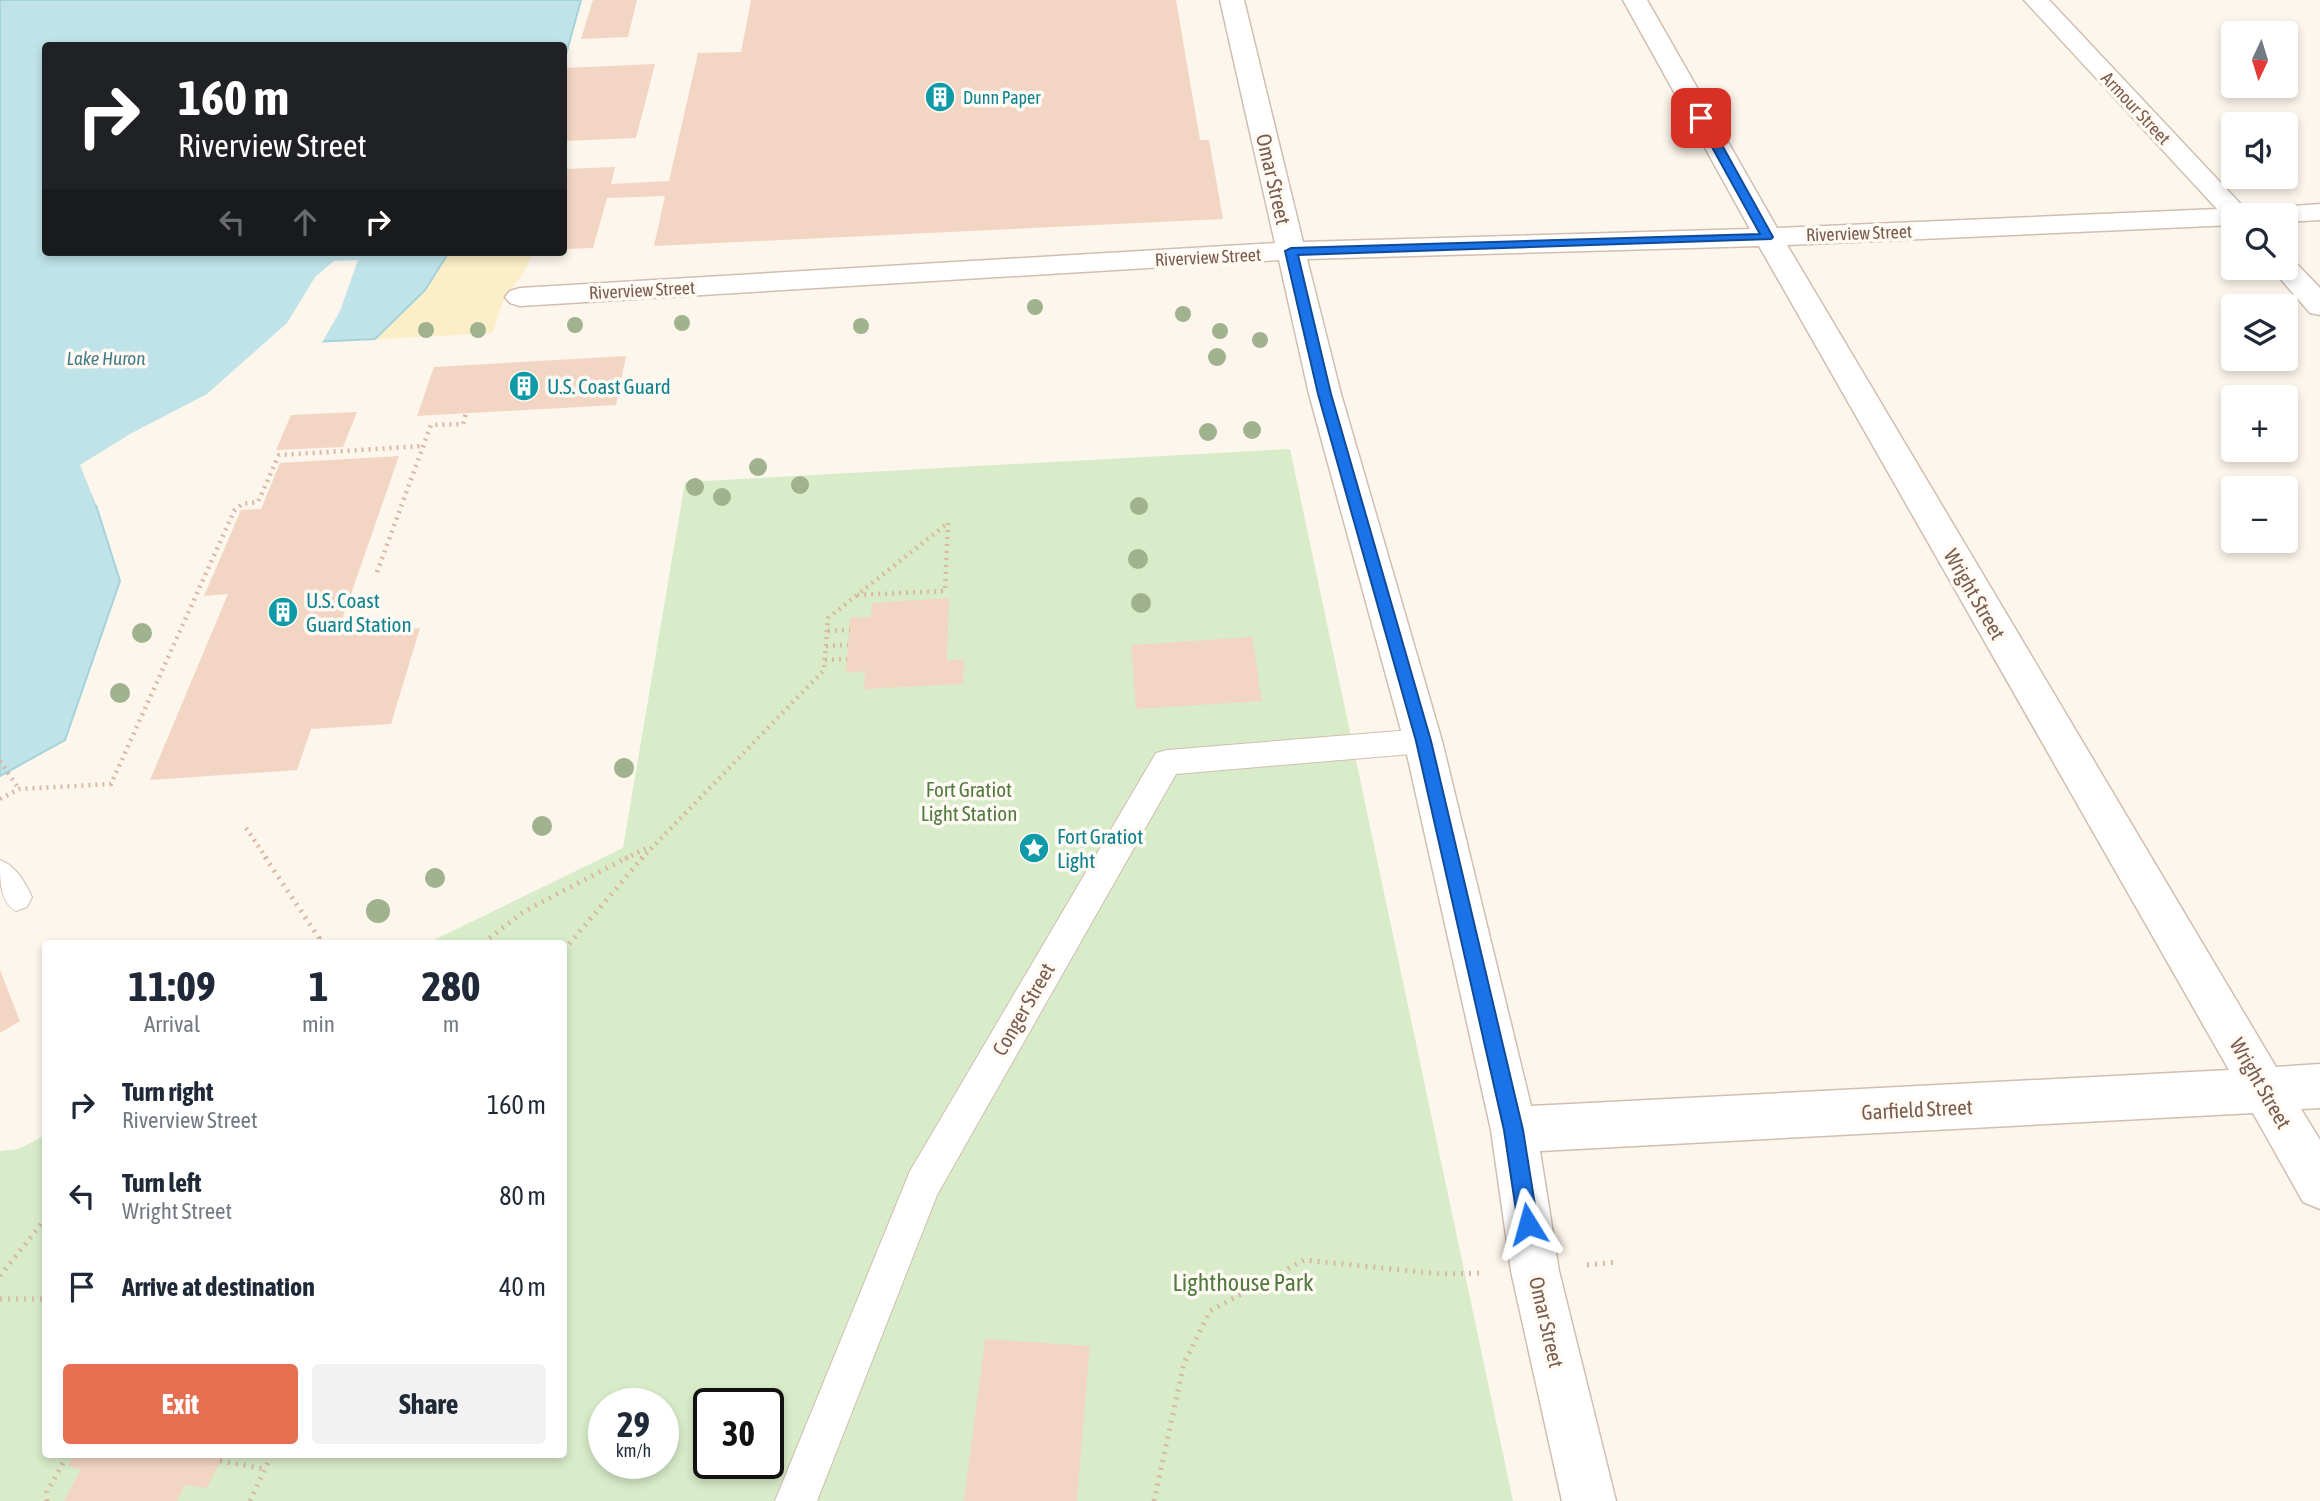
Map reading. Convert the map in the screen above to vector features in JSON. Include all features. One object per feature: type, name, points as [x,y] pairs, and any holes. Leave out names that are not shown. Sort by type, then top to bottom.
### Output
[{"type":"street","name":"Omar Street","points":[[1232,0],[1325,394],[1423,741],[1514,1130],[1535,1271],[1589,1501]]},
{"type":"street","name":"Wright Street","points":[[1635,0],[1767,237],[2320,1185]]},
{"type":"street","name":"Armour Street","points":[[2036,0],[2223,203]]},
{"type":"street","points":[[2298,213],[2320,212]]},
{"type":"street","name":"Riverview Street","points":[[520,298],[1291,251],[1767,237],[2221,217]]},
{"type":"street","points":[[2296,280],[2320,306]]},
{"type":"street","name":"Garfield Street","points":[[1514,1130],[2320,1086]]},
{"type":"lane","name":"Conger Street","points":[[796,1501],[923,1184],[1167,762],[1423,741]]},
{"type":"path","points":[[377,572],[431,425],[463,424],[466,413]]},
{"type":"path","points":[[0,799],[19,789],[111,784],[234,511],[242,504],[258,502],[279,455],[423,446]]},
{"type":"path","points":[[567,946],[653,844],[824,670],[828,618],[856,595],[948,523],[945,591],[856,595]]},
{"type":"path","points":[[828,631],[850,630]]},
{"type":"path","points":[[826,646],[848,645]]},
{"type":"path","points":[[825,660],[847,659]]},
{"type":"path","points":[[0,761],[19,789]]},
{"type":"path","points":[[246,828],[318,940]]},
{"type":"path","points":[[487,940],[523,912],[653,844]]},
{"type":"path","points":[[0,1276],[42,1223]]},
{"type":"path","points":[[1154,1501],[1184,1363],[1210,1311],[1304,1259],[1441,1274],[1535,1271],[1617,1262]]},
{"type":"path","points":[[0,1299],[42,1299]]},
{"type":"path","points":[[47,1501],[47,1492],[66,1458]]},
{"type":"path","points":[[250,1501],[270,1458]]},
{"type":"path","points":[[220,1461],[265,1469]]},
{"type":"green space","name":"Fort Gratiot Light Station","points":[[1290,449],[1513,1501],[0,1501],[0,1151],[19,1149],[42,1137],[42,1458],[567,1458],[567,940],[434,940],[623,848],[685,482]]},
{"type":"sand","points":[[367,256],[531,256],[524,272],[503,301],[493,333],[324,342]]},
{"type":"water","name":"Lake Huron","points":[[0,0],[581,0],[567,51],[567,42],[42,42],[42,256],[446,256],[425,290],[375,339],[312,342],[88,480],[120,581],[65,740],[0,776]]},
{"type":"pier","points":[[358,260],[340,311],[320,346],[314,346],[286,372],[175,450],[92,483],[99,504],[96,505],[80,465],[130,434],[207,394],[287,323],[315,277],[334,261]]},
{"type":"building","points":[[593,0],[637,0],[628,37],[581,39]]},
{"type":"building","name":"Dunn Paper","points":[[751,0],[1176,0],[1200,140],[1209,140],[1223,219],[654,246],[665,196],[607,198],[593,248],[567,249],[567,169],[615,167],[611,184],[669,181],[698,53],[741,52]]},
{"type":"building","points":[[655,64],[636,138],[567,141],[567,68]]},
{"type":"building","name":"U.S. Coast Guard","points":[[626,356],[616,405],[417,416],[434,367]]},
{"type":"building","points":[[357,412],[343,447],[276,450],[291,415]]},
{"type":"building","name":"U.S. Coast Guard Station","points":[[399,456],[337,634],[420,628],[391,724],[311,729],[297,770],[150,780],[228,594],[204,596],[241,510],[261,509],[280,463]]},
{"type":"building","points":[[949,598],[947,661],[964,659],[963,684],[864,689],[865,671],[846,673],[850,618],[871,617],[872,603]]},
{"type":"building","points":[[1252,637],[1262,701],[1136,709],[1131,645]]},
{"type":"building","points":[[0,970],[20,1021],[0,1033]]},
{"type":"building","points":[[985,1339],[1090,1346],[1077,1501],[964,1501]]},
{"type":"building","points":[[73,1458],[222,1458],[207,1488],[185,1485],[177,1501],[64,1501],[81,1469],[68,1466]]},
{"type":"place","name":"Dunn Paper","points":[[940,97]]},
{"type":"place","name":"U.S. Coast Guard","points":[[524,386]]},
{"type":"place","name":"U.S. Coast Guard Station","points":[[283,612]]},
{"type":"place","name":"Fort Gratiot Light","points":[[1034,848]]},
{"type":"route","points":[[1528,1224],[1514,1130],[1423,741],[1325,394],[1291,251],[1767,237],[1701,118]]},
{"type":"park label","name":"Lighthouse Park","points":[[1243,1282]]}]
